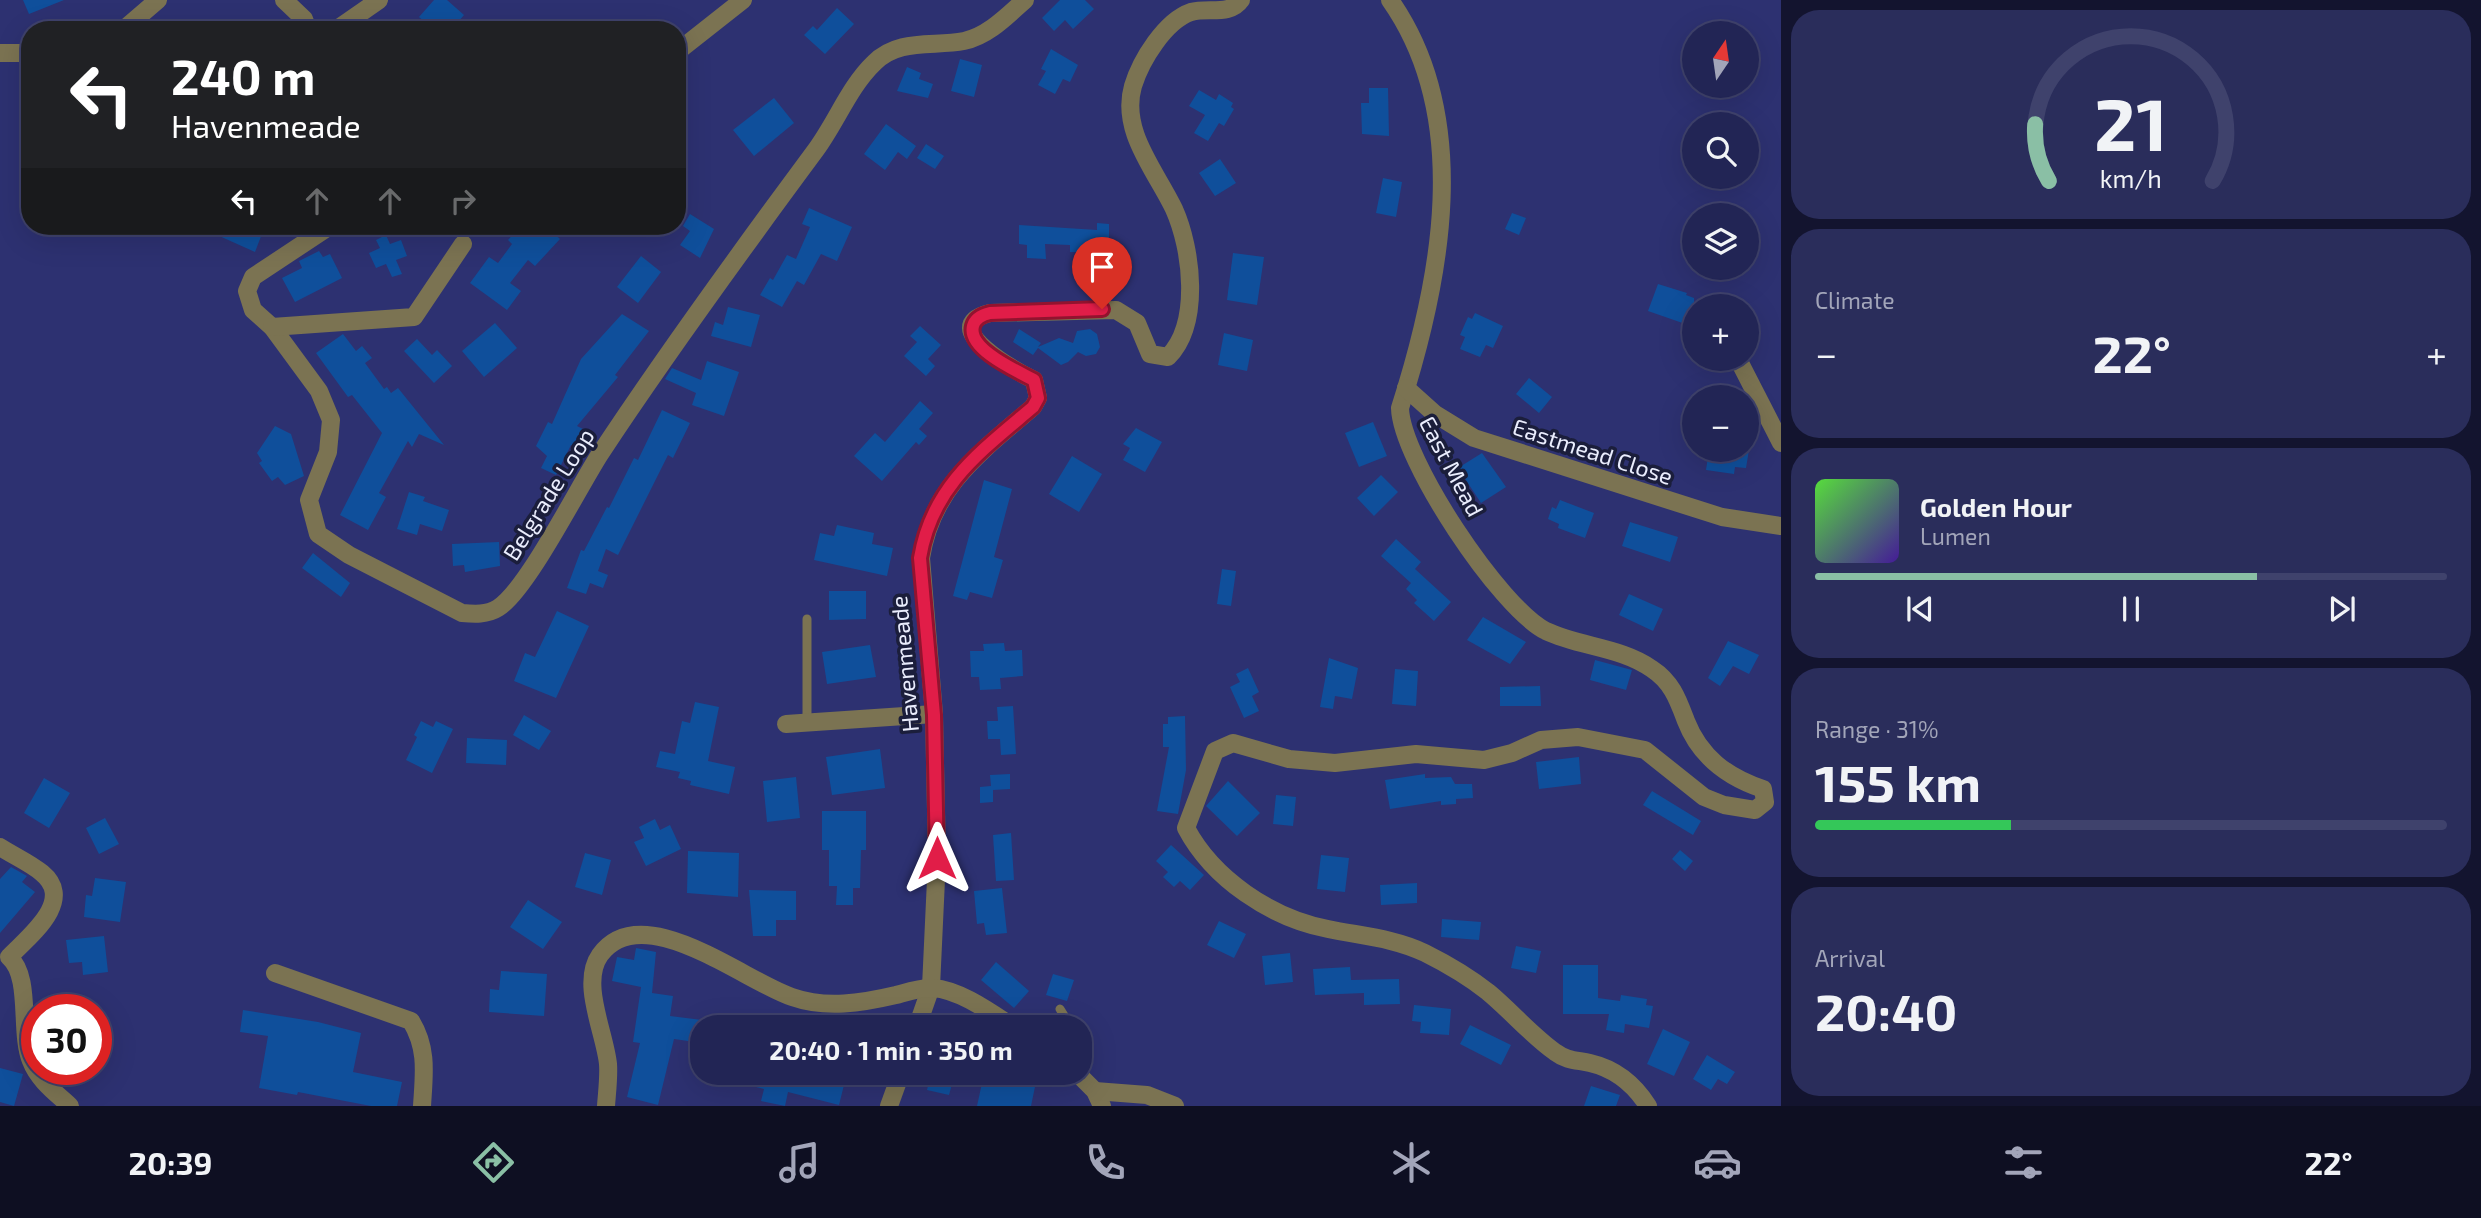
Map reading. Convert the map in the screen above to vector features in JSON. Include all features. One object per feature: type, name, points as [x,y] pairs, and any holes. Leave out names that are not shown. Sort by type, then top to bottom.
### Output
[{"type":"street","points":[[134,21],[158,0]]},
{"type":"street","points":[[284,0],[305,21]]},
{"type":"street","points":[[349,21],[379,0]]},
{"type":"street","points":[[686,45],[743,0]]},
{"type":"street","name":"Belgrade Loop","points":[[316,235],[253,277],[247,291],[249,303],[272,327],[319,391],[331,420],[328,453],[309,500],[318,534],[349,555],[462,614],[480,614],[495,610],[506,602],[522,582],[660,365],[822,142],[873,63],[898,47],[966,41],[980,35],[1025,0]]},
{"type":"street","name":"Havenmeade","points":[[922,1015],[931,987],[937,858],[934,715],[920,558],[930,518],[957,477],[1033,407],[1038,398],[1034,380],[990,355],[976,341],[972,334],[974,322],[981,315],[990,313],[1116,310],[1137,323],[1150,354],[1168,357],[1176,349],[1188,321],[1190,280],[1175,211],[1138,141],[1130,120],[1133,87],[1140,69],[1177,18],[1194,11],[1229,9],[1241,0]]},
{"type":"street","name":"East Mead","points":[[1390,0],[1412,37],[1427,78],[1441,162],[1442,213],[1435,271],[1400,408],[1400,424],[1415,456],[1466,543],[1508,601],[1545,630],[1617,653],[1652,668],[1677,695],[1694,738],[1716,766],[1730,776],[1763,789],[1765,802],[1761,808],[1746,810],[1704,797],[1645,750],[1578,737],[1541,740],[1512,753],[1484,760],[1416,754],[1335,763],[1290,759],[1233,743],[1215,751],[1193,802],[1186,828],[1200,854],[1252,898],[1306,924],[1394,941],[1424,953],[1488,992],[1554,1052],[1569,1060],[1591,1063],[1618,1074],[1636,1088],[1648,1106]]},
{"type":"street","points":[[0,53],[21,53]]},
{"type":"street","points":[[272,327],[414,317],[463,244]]},
{"type":"street","points":[[1744,371],[1781,443]]},
{"type":"street","name":"Eastmead Close","points":[[1406,388],[1435,414],[1474,438],[1722,517],[1781,526]]},
{"type":"street","points":[[786,724],[934,715]]},
{"type":"street","points":[[0,846],[44,874],[55,892],[55,902],[44,920],[4,958],[20,973],[25,1040],[31,1063],[44,1082],[70,1106]]},
{"type":"street","points":[[606,1106],[608,1066],[595,1010],[593,973],[600,954],[620,940],[649,935],[671,939],[772,990],[806,1002],[846,1003],[931,987],[951,992],[992,1015]]},
{"type":"street","points":[[275,973],[411,1021],[420,1036],[425,1056],[422,1106]]},
{"type":"street","points":[[889,1106],[897,1085]]},
{"type":"street","points":[[1089,1087],[1147,1095],[1175,1106]]},
{"type":"lane","points":[[807,619],[807,721]]},
{"type":"lane","points":[[1060,1009],[1064,1015]]},
{"type":"building","points":[[23,0],[64,0],[29,14]]},
{"type":"building","points":[[434,0],[447,0],[464,15],[459,21],[424,21],[419,17]]},
{"type":"building","points":[[1060,0],[1085,0],[1094,9],[1073,29],[1065,20],[1054,31],[1042,18]]},
{"type":"building","points":[[837,8],[854,24],[825,54],[804,35],[813,26],[817,30]]},
{"type":"building","points":[[1051,49],[1078,65],[1070,82],[1063,79],[1055,94],[1038,85],[1046,71],[1041,69]]},
{"type":"building","points":[[960,59],[982,65],[974,97],[951,91]]},
{"type":"building","points":[[907,67],[921,73],[919,79],[933,84],[928,98],[897,91]]},
{"type":"building","points":[[1369,88],[1388,88],[1389,136],[1362,134],[1361,103],[1369,103]]},
{"type":"building","points":[[1199,90],[1216,100],[1219,94],[1233,103],[1231,107],[1234,109],[1224,126],[1219,123],[1208,141],[1194,133],[1205,115],[1189,106]]},
{"type":"building","points":[[774,98],[794,123],[754,156],[733,130]]},
{"type":"building","points":[[886,124],[916,146],[907,159],[898,152],[885,170],[864,154]]},
{"type":"building","points":[[926,144],[944,156],[935,169],[917,158]]},
{"type":"building","points":[[1220,159],[1236,183],[1215,196],[1199,173]]},
{"type":"building","points":[[1383,178],[1402,182],[1396,217],[1376,213]]},
{"type":"building","points":[[809,208],[852,227],[837,261],[821,254],[804,285],[797,281],[782,307],[760,295],[770,278],[773,280],[787,255],[796,259],[810,227],[802,224]]},
{"type":"building","points":[[1512,213],[1526,218],[1519,235],[1505,229]]},
{"type":"building","points":[[690,214],[714,229],[700,258],[680,245],[690,231],[686,228]]},
{"type":"building","points":[[1097,223],[1109,224],[1109,253],[1070,252],[1070,245],[1045,244],[1046,259],[1027,258],[1027,245],[1019,244],[1019,225],[1097,230]]},
{"type":"building","points":[[217,235],[262,235],[255,252]]},
{"type":"building","points":[[386,235],[390,244],[401,240],[407,256],[396,260],[402,274],[392,277],[386,264],[376,268],[369,253],[380,248],[376,240]]},
{"type":"building","points":[[513,235],[556,235],[560,239],[535,266],[528,260],[510,283],[521,291],[507,310],[470,283],[489,257],[498,263],[512,244],[508,240]]},
{"type":"building","points":[[319,251],[323,257],[330,254],[342,278],[295,302],[282,278],[302,268],[299,261]]},
{"type":"building","points":[[1233,253],[1264,257],[1257,305],[1227,300]]},
{"type":"building","points":[[641,256],[661,272],[638,303],[617,287]]},
{"type":"building","points":[[1658,284],[1687,293],[1682,294],[1682,323],[1648,311]]},
{"type":"building","points":[[728,307],[760,315],[751,347],[711,336],[715,322],[723,325]]},
{"type":"building","points":[[1475,313],[1503,326],[1493,348],[1486,345],[1480,357],[1460,349],[1465,337],[1460,335],[1468,317],[1472,319]]},
{"type":"building","points":[[622,314],[649,331],[615,375],[618,377],[577,426],[585,430],[576,448],[571,445],[556,475],[541,468],[547,456],[536,446],[548,422],[552,424],[581,359]]},
{"type":"building","points":[[495,323],[517,348],[484,377],[462,351]]},
{"type":"building","points":[[920,326],[941,345],[928,359],[935,366],[926,376],[904,356],[917,342],[910,336]]},
{"type":"building","points":[[1019,329],[1041,343],[1038,347],[1059,338],[1073,343],[1077,331],[1090,329],[1097,334],[1100,347],[1096,354],[1086,356],[1078,352],[1061,365],[1038,348],[1033,355],[1013,342]]},
{"type":"building","points":[[1224,333],[1253,340],[1247,371],[1218,365]]},
{"type":"building","points":[[343,334],[356,351],[362,346],[372,358],[365,363],[384,389],[387,387],[391,393],[398,388],[444,445],[419,434],[412,447],[408,441],[379,493],[386,497],[368,530],[340,515],[382,433],[352,395],[348,397],[316,353]]},
{"type":"building","points":[[417,339],[432,355],[437,350],[452,366],[434,383],[404,351]]},
{"type":"building","points":[[707,361],[739,372],[724,416],[692,405],[696,393],[665,379],[672,368],[701,380]]},
{"type":"building","points":[[1529,378],[1552,397],[1539,413],[1516,394]]},
{"type":"building","points":[[920,401],[933,413],[919,429],[927,436],[919,445],[916,442],[882,481],[854,456],[875,433],[885,442]]},
{"type":"building","points":[[662,410],[690,423],[673,458],[668,455],[618,555],[606,549],[598,571],[608,575],[603,588],[590,583],[586,594],[567,588],[581,550],[584,551],[607,507],[609,508],[634,458],[638,460]]},
{"type":"building","points":[[1373,422],[1387,456],[1359,467],[1345,433]]},
{"type":"building","points":[[275,426],[291,434],[304,476],[285,485],[278,477],[272,481],[259,463],[262,461],[257,453]]},
{"type":"building","points":[[1136,428],[1162,442],[1145,472],[1123,460],[1130,448],[1123,444]]},
{"type":"building","points":[[1482,453],[1506,487],[1481,503],[1458,468]]},
{"type":"building","points":[[1072,456],[1102,474],[1079,512],[1049,494]]},
{"type":"building","points":[[1707,462],[1747,462],[1746,468],[1735,467],[1734,474],[1706,470]]},
{"type":"building","points":[[1381,475],[1398,492],[1374,516],[1357,498]]},
{"type":"building","points":[[984,480],[1012,489],[994,557],[1003,560],[992,598],[970,592],[967,600],[953,596]]},
{"type":"building","points":[[409,492],[425,497],[423,501],[449,510],[442,531],[420,524],[417,535],[397,529]]},
{"type":"building","points":[[1560,500],[1594,513],[1585,538],[1558,528],[1559,524],[1548,519],[1552,507],[1556,509]]},
{"type":"building","points":[[1630,522],[1678,537],[1670,562],[1622,546]]},
{"type":"building","points":[[837,525],[874,533],[872,544],[893,548],[887,576],[814,560],[820,533],[834,536]]},
{"type":"building","points":[[1396,539],[1421,562],[1415,569],[1451,602],[1434,621],[1414,603],[1417,600],[1406,589],[1411,583],[1381,556]]},
{"type":"building","points":[[499,542],[500,566],[465,572],[464,565],[453,566],[452,544]]},
{"type":"building","points":[[313,553],[350,583],[341,597],[302,568]]},
{"type":"building","points":[[1222,569],[1236,571],[1231,606],[1217,604]]},
{"type":"building","points":[[829,591],[866,591],[866,619],[829,620]]},
{"type":"building","points":[[1629,594],[1663,609],[1653,631],[1619,615]]},
{"type":"building","points":[[557,611],[589,626],[556,698],[514,681],[525,653],[535,657]]},
{"type":"building","points":[[1483,617],[1526,642],[1510,664],[1467,640]]},
{"type":"building","points":[[1728,641],[1759,655],[1749,674],[1733,666],[1720,686],[1708,678]]},
{"type":"building","points":[[1004,643],[1005,651],[1022,650],[1023,676],[1000,678],[1001,689],[980,690],[979,677],[971,677],[970,651],[984,651],[983,644]]},
{"type":"building","points":[[870,645],[876,677],[827,684],[822,652]]},
{"type":"building","points":[[1329,658],[1358,668],[1352,699],[1335,696],[1333,709],[1320,707]]},
{"type":"building","points":[[1595,660],[1632,670],[1626,690],[1590,680]]},
{"type":"building","points":[[1248,668],[1259,692],[1252,696],[1259,711],[1244,718],[1230,687],[1240,682],[1236,674]]},
{"type":"building","points":[[1395,669],[1418,671],[1416,706],[1392,704]]},
{"type":"building","points":[[1540,686],[1541,706],[1500,706],[1500,687]]},
{"type":"building","points":[[695,702],[719,707],[708,761],[735,767],[729,794],[690,785],[691,781],[678,778],[680,772],[656,767],[660,751],[675,754],[682,721],[690,723]]},
{"type":"building","points":[[1013,706],[1016,754],[1001,755],[1000,739],[988,739],[987,721],[998,721],[997,707]]},
{"type":"building","points":[[524,715],[551,731],[539,750],[513,735]]},
{"type":"building","points":[[1185,716],[1186,770],[1178,814],[1157,811],[1169,747],[1163,747],[1163,724],[1168,724],[1168,717]]},
{"type":"building","points":[[421,721],[433,727],[436,721],[453,729],[432,773],[406,760]]},
{"type":"building","points":[[467,738],[507,740],[506,765],[466,763]]},
{"type":"building","points":[[880,749],[885,788],[832,795],[826,757]]},
{"type":"building","points":[[1579,757],[1581,784],[1539,789],[1536,762]]},
{"type":"building","points":[[1010,774],[1010,789],[993,790],[993,802],[980,803],[980,787],[991,786],[990,775]]},
{"type":"building","points":[[1425,774],[1425,778],[1451,777],[1455,784],[1472,784],[1473,798],[1456,799],[1456,804],[1441,805],[1441,801],[1390,809],[1385,780]]},
{"type":"building","points":[[796,777],[800,818],[767,822],[763,781]]},
{"type":"building","points":[[44,778],[70,793],[49,828],[24,813]]},
{"type":"building","points":[[1228,781],[1260,813],[1237,836],[1206,806]]},
{"type":"building","points":[[1652,791],[1701,821],[1693,835],[1643,805]]},
{"type":"building","points":[[1276,795],[1296,797],[1293,826],[1273,824]]},
{"type":"building","points":[[822,811],[866,811],[866,850],[861,850],[860,888],[853,888],[853,905],[836,905],[837,886],[829,886],[829,850],[822,850]]},
{"type":"building","points":[[105,818],[119,844],[99,854],[86,828]]},
{"type":"building","points":[[655,819],[660,830],[670,825],[681,849],[646,866],[634,842],[644,838],[639,827]]},
{"type":"building","points":[[1011,833],[1014,880],[996,881],[993,835]]},
{"type":"building","points":[[1171,845],[1204,875],[1190,890],[1180,881],[1174,887],[1163,877],[1168,872],[1156,861]]},
{"type":"building","points":[[1680,850],[1693,861],[1685,871],[1672,859]]},
{"type":"building","points":[[688,851],[739,853],[738,897],[687,893]]},
{"type":"building","points":[[585,853],[611,860],[602,895],[575,887]]},
{"type":"building","points":[[1321,855],[1349,858],[1345,892],[1317,889]]},
{"type":"building","points":[[11,867],[27,876],[22,882],[35,892],[0,933],[0,879]]},
{"type":"building","points":[[95,878],[126,882],[120,922],[84,917],[86,895],[92,896]]},
{"type":"building","points":[[1417,883],[1417,903],[1381,905],[1380,885]]},
{"type":"building","points":[[1002,888],[1007,933],[986,935],[984,923],[977,924],[974,891]]},
{"type":"building","points":[[749,890],[796,891],[796,920],[776,920],[776,936],[753,936]]},
{"type":"building","points":[[528,900],[562,922],[543,949],[510,927]]},
{"type":"building","points":[[1442,919],[1481,922],[1479,940],[1441,937]]},
{"type":"building","points":[[1219,921],[1246,934],[1234,958],[1207,945]]},
{"type":"building","points":[[104,936],[108,972],[83,975],[82,962],[69,963],[66,940]]},
{"type":"building","points":[[1516,946],[1541,951],[1536,973],[1511,968]]},
{"type":"building","points":[[636,948],[656,952],[652,993],[673,996],[670,1016],[690,1018],[690,1041],[674,1039],[658,1105],[627,1097],[640,1043],[633,1042],[641,987],[612,981],[617,957],[634,960]]},
{"type":"building","points":[[1290,953],[1293,982],[1265,985],[1262,956]]},
{"type":"building","points":[[996,962],[1029,991],[1014,1008],[981,980]]},
{"type":"building","points":[[1563,965],[1598,965],[1598,998],[1620,1001],[1621,995],[1647,999],[1646,1005],[1653,1006],[1649,1028],[1625,1024],[1624,1033],[1606,1030],[1609,1014],[1563,1014]]},
{"type":"building","points":[[1350,967],[1351,980],[1399,979],[1400,1004],[1364,1005],[1364,993],[1315,995],[1313,969]]},
{"type":"building","points":[[501,971],[547,974],[544,1016],[489,1012],[490,989],[499,990]]},
{"type":"building","points":[[1053,974],[1074,980],[1067,1001],[1046,995]]},
{"type":"building","points":[[1414,1005],[1451,1009],[1449,1035],[1420,1033],[1421,1022],[1412,1021]]},
{"type":"building","points":[[243,1010],[318,1022],[361,1033],[353,1072],[402,1082],[397,1106],[371,1106],[298,1092],[297,1095],[259,1088],[268,1036],[240,1032]]},
{"type":"building","points":[[1470,1025],[1511,1045],[1501,1065],[1460,1044]]},
{"type":"building","points":[[1663,1029],[1690,1042],[1674,1076],[1647,1064]]},
{"type":"building","points":[[1707,1055],[1735,1072],[1727,1084],[1718,1079],[1711,1090],[1693,1079]]},
{"type":"building","points":[[0,1068],[21,1073],[14,1106],[0,1102]]},
{"type":"building","points":[[748,1085],[844,1085],[839,1105],[788,1092],[785,1106],[761,1101],[764,1089]]},
{"type":"building","points":[[928,1085],[952,1085],[949,1095],[927,1090]]},
{"type":"building","points":[[982,1085],[1035,1085],[1031,1106],[977,1106]]},
{"type":"building","points":[[1591,1086],[1620,1095],[1616,1106],[1584,1106]]},
{"type":"route","points":[[937,858],[934,715],[920,558],[923,543],[937,504],[957,477],[974,458],[1033,407],[1038,398],[1034,380],[990,355],[976,341],[972,334],[974,322],[981,315],[990,313],[1102,309]]}]
